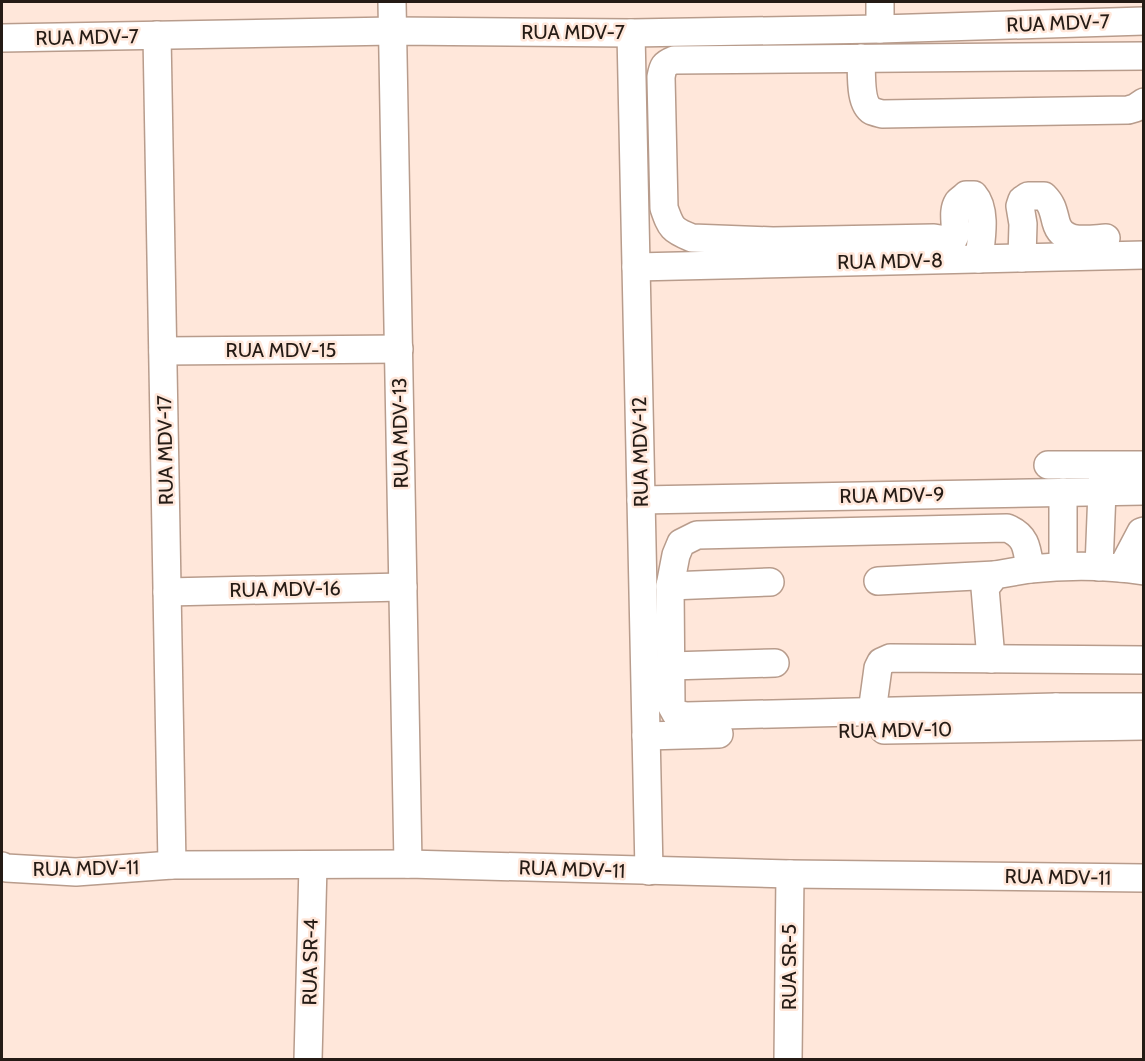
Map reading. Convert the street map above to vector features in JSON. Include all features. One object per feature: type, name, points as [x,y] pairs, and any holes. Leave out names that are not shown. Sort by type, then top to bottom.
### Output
[{"type":"street","name":"RUA MDV-13","points":[[392,2],[408,864]]},
{"type":"street","points":[[880,2],[880,29]]},
{"type":"street","name":"RUA MDV-7","points":[[2,38],[393,31],[632,33],[880,29],[1143,21]]},
{"type":"street","name":"RUA MDV-12","points":[[632,33],[649,871]]},
{"type":"street","name":"RUA MDV-17","points":[[157,35],[172,865]]},
{"type":"street","points":[[979,259],[982,225],[979,201],[974,195],[966,195],[958,203],[954,213],[956,234],[954,238],[946,240],[933,238],[773,241],[692,238],[680,233],[670,225],[664,208],[661,77],[663,67],[674,60],[1143,56]]},
{"type":"street","points":[[861,58],[863,99],[872,111],[882,114],[1128,110],[1143,102]]},
{"type":"street","points":[[1022,258],[1023,224],[1020,206],[1022,200],[1028,196],[1044,196],[1054,210],[1057,225],[1063,234],[1072,239],[1143,237]]},
{"type":"street","name":"RUA MDV-8","points":[[636,267],[1143,255]]},
{"type":"street","name":"RUA MDV-15","points":[[163,351],[399,349]]},
{"type":"street","points":[[1048,465],[1102,479],[1143,465]]},
{"type":"street","points":[[1102,479],[1122,569]]},
{"type":"street","name":"RUA MDV-9","points":[[641,500],[1063,492],[1102,479],[1143,491]]},
{"type":"street","points":[[1063,492],[1063,566]]},
{"type":"street","points":[[1030,569],[1028,553],[1023,540],[1017,532],[1006,528],[697,535],[681,543],[676,555],[670,586],[671,705],[676,714],[686,716],[872,712],[1057,717],[1143,706]]},
{"type":"street","points":[[1122,569],[1143,531]]},
{"type":"street","points":[[878,581],[995,575],[1063,566],[1122,569]]},
{"type":"street","points":[[992,659],[985,588],[995,575]]},
{"type":"street","points":[[670,586],[770,582]]},
{"type":"street","name":"RUA MDV-16","points":[[167,592],[403,587]]},
{"type":"street","points":[[872,712],[878,668],[881,662],[890,658],[1143,660]]},
{"type":"street","points":[[670,666],[775,663]]},
{"type":"street","name":"RUA MDV-10","points":[[646,736],[1057,717],[1143,726]]},
{"type":"street","name":"RUA MDV-11","points":[[2,866],[76,872],[172,865],[408,864],[790,874],[1143,878]]},
{"type":"street","name":"RUA SR-4","points":[[308,1059],[313,865]]},
{"type":"street","name":"RUA SR-5","points":[[788,1059],[790,874]]}]
